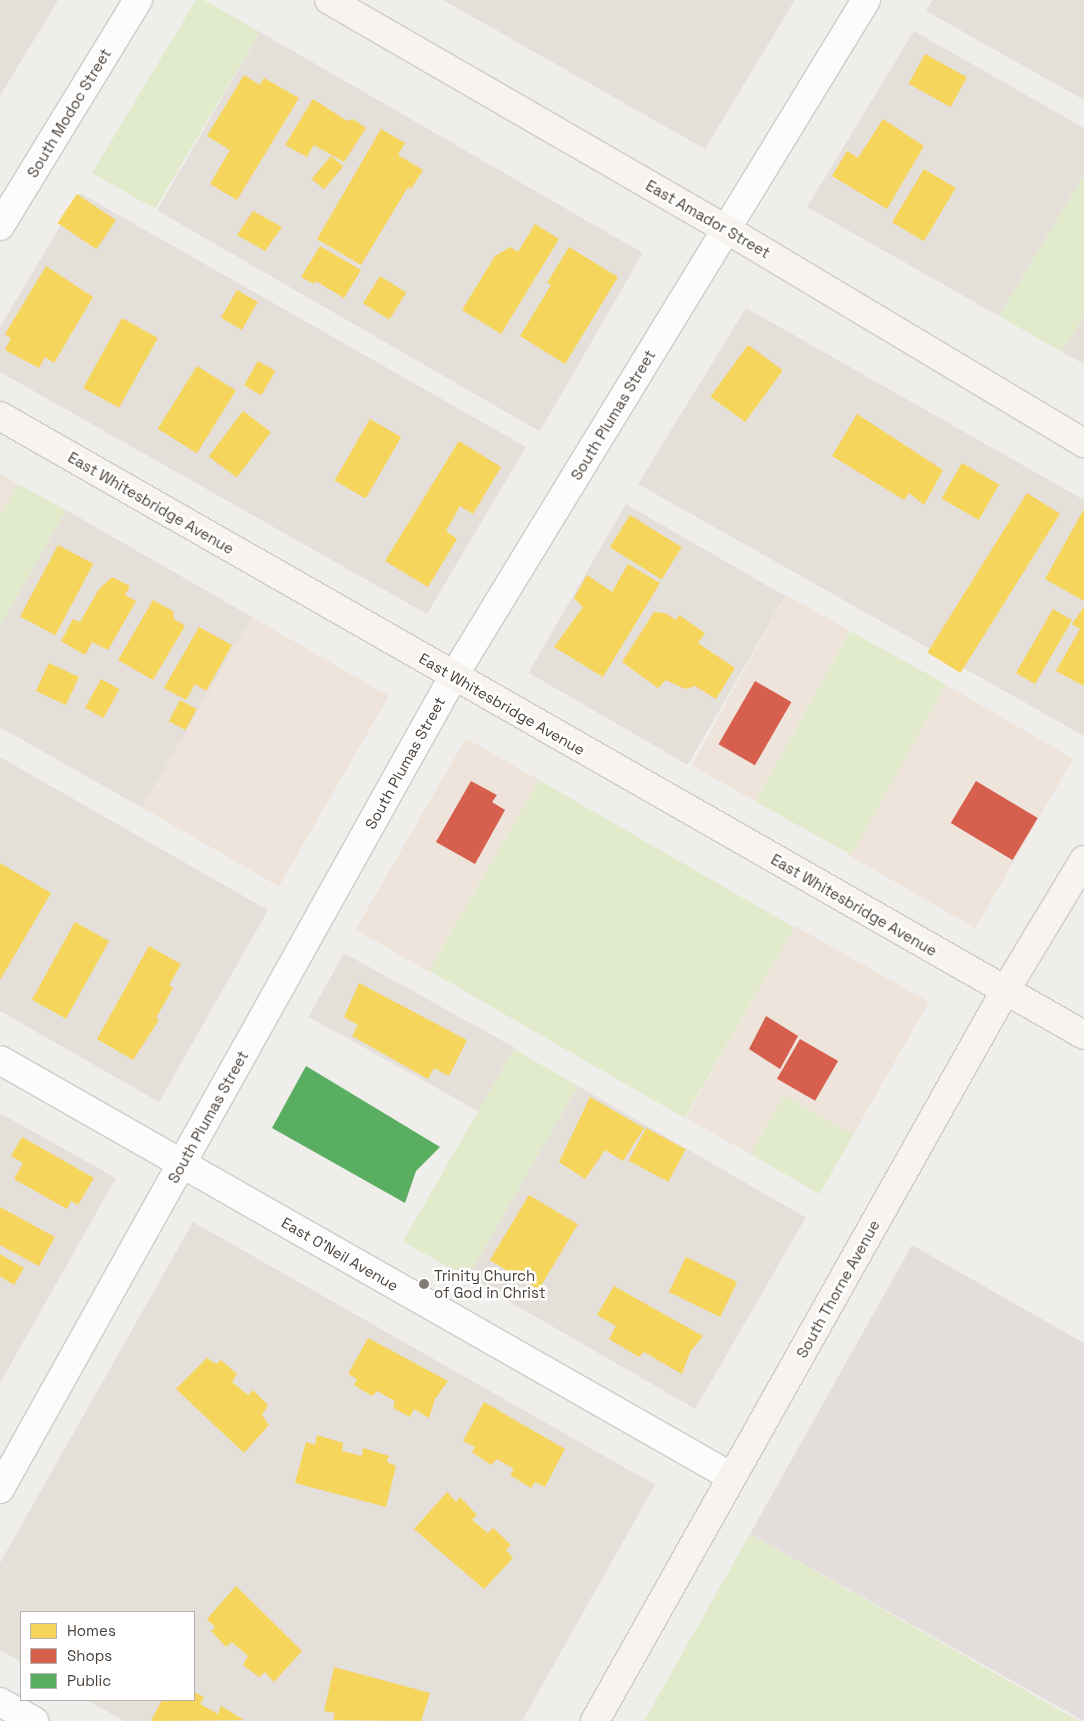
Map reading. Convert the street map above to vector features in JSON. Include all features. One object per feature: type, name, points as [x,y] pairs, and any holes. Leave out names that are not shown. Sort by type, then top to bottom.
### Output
[{"type":"main road","name":"East Amador Street","points":[[329,0],[726,229],[1084,443]]},
{"type":"main road","name":"East Whitesbridge Avenue","points":[[0,416],[453,677],[1084,1035]]},
{"type":"main road","name":"South Thorne Avenue","points":[[596,1721],[1005,991],[1084,860]]},
{"type":"street","name":"South Modoc Street","points":[[0,226],[138,0]]},
{"type":"street","name":"South Plumas Street","points":[[0,1489],[453,677],[866,0]]},
{"type":"street","name":"East O'Neil Avenue","points":[[0,1060],[732,1477]]},
{"type":"street","points":[[0,1702],[34,1721]]},
{"type":"shaded area","points":[[0,0],[58,0],[0,96]]},
{"type":"shaded area","points":[[443,0],[795,0],[705,149]]},
{"type":"shaded area","points":[[933,0],[1084,0],[1084,100],[926,11]]},
{"type":"shaded area","points":[[914,31],[1084,128],[1084,175],[999,316],[807,207]]},
{"type":"shaded area","points":[[260,32],[643,253],[540,431],[157,210]]},
{"type":"shaded area","points":[[80,193],[526,447],[427,614],[0,372],[0,327]]},
{"type":"shaded area","points":[[746,308],[1084,500],[1084,736],[638,484]]},
{"type":"shaded area","points":[[1084,316],[1084,364],[1062,352]]},
{"type":"shaded area","points":[[0,473],[18,484],[0,516]]},
{"type":"shaded area","points":[[626,504],[785,596],[688,765],[528,673]]},
{"type":"shaded area","points":[[66,510],[252,617],[144,809],[0,727],[0,627]]},
{"type":"shaded area","points":[[786,595],[850,630],[755,801],[691,766]]},
{"type":"shaded area","points":[[252,617],[389,696],[279,887],[142,808]]},
{"type":"shaded area","points":[[946,685],[1073,758],[975,928],[848,855]]},
{"type":"shaded area","points":[[466,738],[539,780],[428,971],[356,929]]},
{"type":"shaded area","points":[[0,757],[268,910],[159,1102],[0,1011]]},
{"type":"shaded area","points":[[795,926],[929,1002],[853,1135],[784,1095],[750,1154],[686,1118]]},
{"type":"shaded area","points":[[344,953],[515,1048],[479,1111],[309,1017]]},
{"type":"shaded area","points":[[578,1086],[806,1218],[695,1409],[467,1277]]},
{"type":"shaded area","points":[[0,1113],[116,1178],[0,1383]]},
{"type":"shaded area","points":[[193,1222],[655,1485],[522,1721],[124,1721],[89,1701],[195,1701],[195,1611],[20,1611],[20,1661],[0,1650],[0,1563]]},
{"type":"shaded area","points":[[912,1245],[1084,1343],[1084,1721],[750,1534]]},
{"type":"green space","points":[[196,0],[204,0],[260,32],[155,209],[92,173]]},
{"type":"green space","points":[[1084,175],[1084,316],[1062,352],[999,316]]},
{"type":"green space","points":[[18,484],[66,510],[0,627],[0,516]]},
{"type":"green space","points":[[850,631],[946,684],[852,855],[755,802]]},
{"type":"green space","points":[[539,780],[794,928],[684,1118],[429,971]]},
{"type":"green space","points":[[514,1049],[578,1086],[467,1278],[403,1241]]},
{"type":"green space","points":[[784,1095],[853,1135],[819,1194],[750,1154]]},
{"type":"green space","points":[[750,1534],[1079,1721],[644,1721]]},
{"type":"building: Homes","points":[[925,54],[967,77],[950,107],[909,84]]},
{"type":"building: Homes","points":[[244,75],[260,85],[264,78],[299,98],[237,200],[210,184],[230,150],[207,136]]},
{"type":"building: Homes","points":[[313,99],[347,121],[353,119],[366,128],[344,162],[314,145],[307,157],[285,145]]},
{"type":"building: Homes","points":[[883,119],[924,146],[887,209],[832,176],[847,151],[858,158]]},
{"type":"building: Homes","points":[[381,129],[405,143],[398,155],[423,170],[411,189],[408,187],[361,265],[317,239]]},
{"type":"building: Homes","points":[[331,156],[343,166],[324,189],[312,179]]},
{"type":"building: Homes","points":[[924,169],[956,188],[924,241],[892,222]]},
{"type":"building: Homes","points":[[77,194],[116,220],[96,249],[57,223]]},
{"type":"building: Homes","points":[[253,211],[282,227],[265,251],[237,235]]},
{"type":"building: Homes","points":[[535,224],[559,239],[501,334],[462,310],[495,256],[510,247],[518,252]]},
{"type":"building: Homes","points":[[320,246],[361,270],[344,298],[316,281],[314,284],[301,277]]},
{"type":"building: Homes","points":[[569,247],[618,277],[565,364],[520,336],[551,285],[547,283]]},
{"type":"building: Homes","points":[[46,266],[93,297],[54,363],[45,357],[39,368],[5,350],[11,338],[5,334]]},
{"type":"building: Homes","points":[[380,276],[406,292],[389,320],[363,303]]},
{"type":"building: Homes","points":[[237,290],[258,302],[242,330],[221,318]]},
{"type":"building: Homes","points":[[122,318],[158,338],[119,408],[83,388]]},
{"type":"building: Homes","points":[[748,345],[783,370],[745,422],[710,397]]},
{"type":"building: Homes","points":[[258,361],[275,371],[261,395],[244,385]]},
{"type":"building: Homes","points":[[197,366],[236,390],[197,453],[158,429]]},
{"type":"building: Homes","points":[[243,411],[271,432],[237,478],[209,457]]},
{"type":"building: Homes","points":[[857,414],[943,470],[924,505],[909,493],[904,500],[832,456]]},
{"type":"building: Homes","points":[[370,419],[401,437],[366,498],[334,480]]},
{"type":"building: Homes","points":[[459,441],[501,467],[473,514],[460,506],[446,531],[457,539],[428,587],[385,561]]},
{"type":"building: Homes","points":[[962,463],[999,484],[979,520],[942,499]]},
{"type":"building: Homes","points":[[1027,493],[1060,514],[960,673],[927,652]]},
{"type":"building: Homes","points":[[1084,509],[1084,601],[1045,579]]},
{"type":"building: Homes","points":[[630,515],[682,547],[662,580],[610,547]]},
{"type":"building: Homes","points":[[58,545],[93,564],[55,635],[20,617]]},
{"type":"building: Homes","points":[[628,564],[660,583],[603,677],[554,647],[583,607],[574,598],[587,575],[612,592]]},
{"type":"building: Homes","points":[[112,577],[130,586],[125,595],[136,601],[108,650],[92,642],[85,655],[61,641],[73,619],[80,622],[99,589]]},
{"type":"building: Homes","points":[[153,600],[173,611],[174,619],[185,626],[153,680],[118,660]]},
{"type":"building: Homes","points":[[1084,607],[1084,686],[1056,671],[1080,629],[1072,624]]},
{"type":"building: Homes","points":[[1053,609],[1072,620],[1035,684],[1016,673]]},
{"type":"building: Homes","points":[[654,612],[665,613],[676,620],[679,615],[705,633],[698,643],[735,668],[716,699],[695,686],[685,689],[666,680],[658,688],[622,662]]},
{"type":"building: Homes","points":[[199,627],[232,645],[206,691],[195,684],[186,700],[164,688]]},
{"type":"building: Homes","points":[[49,663],[79,677],[66,705],[36,691]]},
{"type":"building: Homes","points":[[101,679],[119,689],[103,718],[85,708]]},
{"type":"building: Homes","points":[[180,700],[197,709],[186,730],[169,721]]},
{"type":"building: Homes","points":[[0,863],[51,893],[0,980]]},
{"type":"building: Homes","points":[[75,922],[109,941],[66,1019],[32,1000]]},
{"type":"building: Homes","points":[[149,946],[181,964],[169,985],[173,988],[156,1018],[159,1020],[133,1060],[97,1039]]},
{"type":"building: Homes","points":[[359,983],[467,1040],[449,1076],[434,1068],[428,1079],[352,1036],[358,1025],[344,1017]]},
{"type":"building: Homes","points":[[590,1097],[644,1128],[623,1161],[605,1150],[585,1179],[559,1162]]},
{"type":"building: Homes","points":[[646,1128],[686,1149],[668,1182],[629,1161]]},
{"type":"building: Homes","points":[[22,1137],[94,1178],[78,1205],[71,1201],[67,1209],[14,1179],[23,1163],[11,1156]]},
{"type":"building: Homes","points":[[529,1195],[578,1224],[539,1290],[490,1260]]},
{"type":"building: Homes","points":[[0,1207],[55,1237],[39,1266],[0,1245]]},
{"type":"building: Homes","points":[[0,1254],[24,1268],[14,1285],[0,1276]]},
{"type":"building: Homes","points":[[686,1257],[737,1282],[720,1317],[669,1292]]},
{"type":"building: Homes","points":[[614,1286],[703,1336],[690,1352],[682,1374],[644,1352],[639,1357],[609,1339],[616,1326],[597,1315]]},
{"type":"building: Homes","points":[[368,1338],[448,1381],[435,1399],[429,1418],[414,1409],[410,1417],[393,1408],[395,1401],[377,1391],[372,1396],[354,1385],[357,1379],[348,1374]]},
{"type":"building: Homes","points":[[207,1358],[216,1364],[221,1360],[237,1374],[232,1382],[248,1395],[253,1390],[268,1405],[262,1415],[269,1425],[244,1453],[176,1389]]},
{"type":"building: Homes","points":[[484,1402],[565,1449],[545,1487],[535,1482],[531,1488],[510,1475],[514,1469],[497,1459],[491,1465],[472,1452],[475,1447],[463,1441]]},
{"type":"building: Homes","points":[[317,1435],[343,1443],[342,1451],[362,1456],[363,1448],[389,1456],[387,1462],[396,1466],[386,1507],[295,1483],[306,1442],[315,1445]]},
{"type":"building: Homes","points":[[447,1492],[456,1502],[460,1497],[477,1515],[472,1520],[488,1533],[493,1528],[511,1545],[506,1550],[513,1558],[484,1589],[414,1529]]},
{"type":"building: Homes","points":[[236,1586],[302,1651],[274,1682],[265,1672],[259,1677],[243,1665],[248,1656],[232,1642],[226,1647],[211,1631],[215,1627],[207,1619]]},
{"type":"building: Homes","points":[[334,1667],[430,1693],[421,1721],[333,1720],[335,1713],[324,1711]]},
{"type":"building: Homes","points":[[195,1692],[204,1697],[200,1704],[218,1714],[221,1706],[244,1720],[151,1721],[161,1701],[195,1701]]},
{"type":"building: Shops","points":[[755,681],[791,702],[755,765],[718,744]]},
{"type":"building: Shops","points":[[471,781],[497,795],[492,802],[505,810],[475,864],[436,842]]},
{"type":"building: Shops","points":[[976,781],[1038,818],[1012,860],[951,823]]},
{"type":"building: Shops","points":[[766,1016],[798,1036],[780,1069],[749,1049]]},
{"type":"building: Shops","points":[[800,1039],[838,1061],[815,1101],[777,1079]]},
{"type":"building: Public","points":[[306,1066],[440,1147],[416,1171],[405,1203],[272,1128]]},
{"type":"place","name":"Trinity Church of God in Christ","points":[[424,1284]]}]
